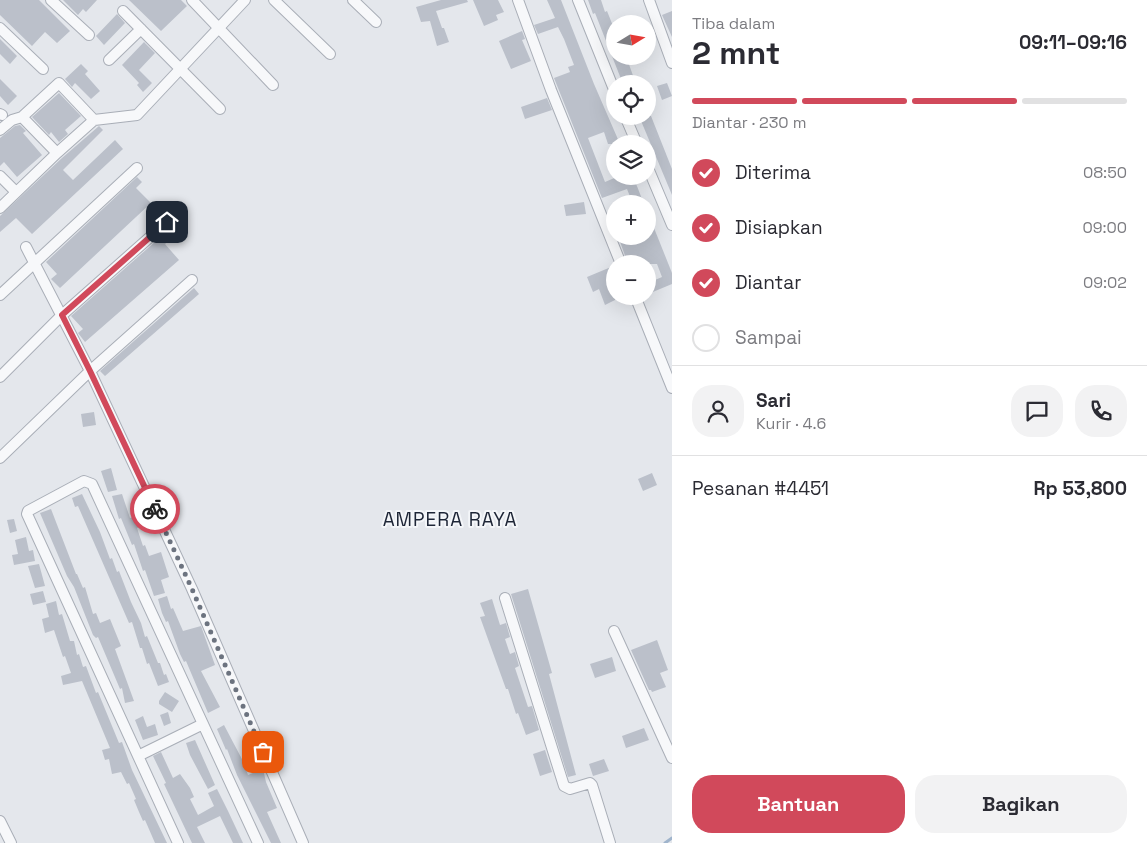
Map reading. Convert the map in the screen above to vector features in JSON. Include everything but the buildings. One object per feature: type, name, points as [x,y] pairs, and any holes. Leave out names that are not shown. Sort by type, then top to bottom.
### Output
[{"type":"street","points":[[51,0],[89,35]]},
{"type":"street","points":[[192,0],[273,85]]},
{"type":"street","points":[[0,208],[57,152],[94,120],[137,115],[244,0]]},
{"type":"street","points":[[274,0],[330,54]]},
{"type":"street","points":[[353,0],[376,22]]},
{"type":"street","points":[[518,0],[551,90],[617,255]]},
{"type":"street","points":[[578,0],[608,75]]},
{"type":"street","points":[[649,0],[672,63]]},
{"type":"street","points":[[123,10],[220,109]]},
{"type":"street","points":[[0,28],[43,69]]},
{"type":"street","points":[[109,60],[141,29]]},
{"type":"street","points":[[0,130],[12,120],[22,117],[59,83],[94,120]]},
{"type":"street","points":[[22,117],[57,152]]},
{"type":"street","points":[[0,295],[137,168]]},
{"type":"street","points":[[0,176],[16,192]]},
{"type":"street","points":[[655,185],[672,225]]},
{"type":"street","points":[[0,377],[62,315],[167,222]]},
{"type":"street","points":[[26,247],[90,371],[192,589],[303,843]]},
{"type":"street","points":[[0,458],[90,371],[192,280]]},
{"type":"street","points":[[639,305],[672,388]]},
{"type":"street","points":[[178,843],[27,514],[28,511],[84,481],[92,484],[258,843]]},
{"type":"street","points":[[505,598],[564,786],[570,789],[590,783],[592,785],[610,843]]},
{"type":"street","points":[[614,631],[672,758]]},
{"type":"street","points":[[138,756],[203,724]]},
{"type":"street","points":[[0,821],[11,843]]},
{"type":"waterway","points":[[665,843],[672,838]]},
{"type":"way so far","points":[[155,509],[263,752]]},
{"type":"district","name":"AMPERA RAYA","points":[[450,519]]},
{"type":"route","points":[[155,509],[62,315],[167,222]]}]
